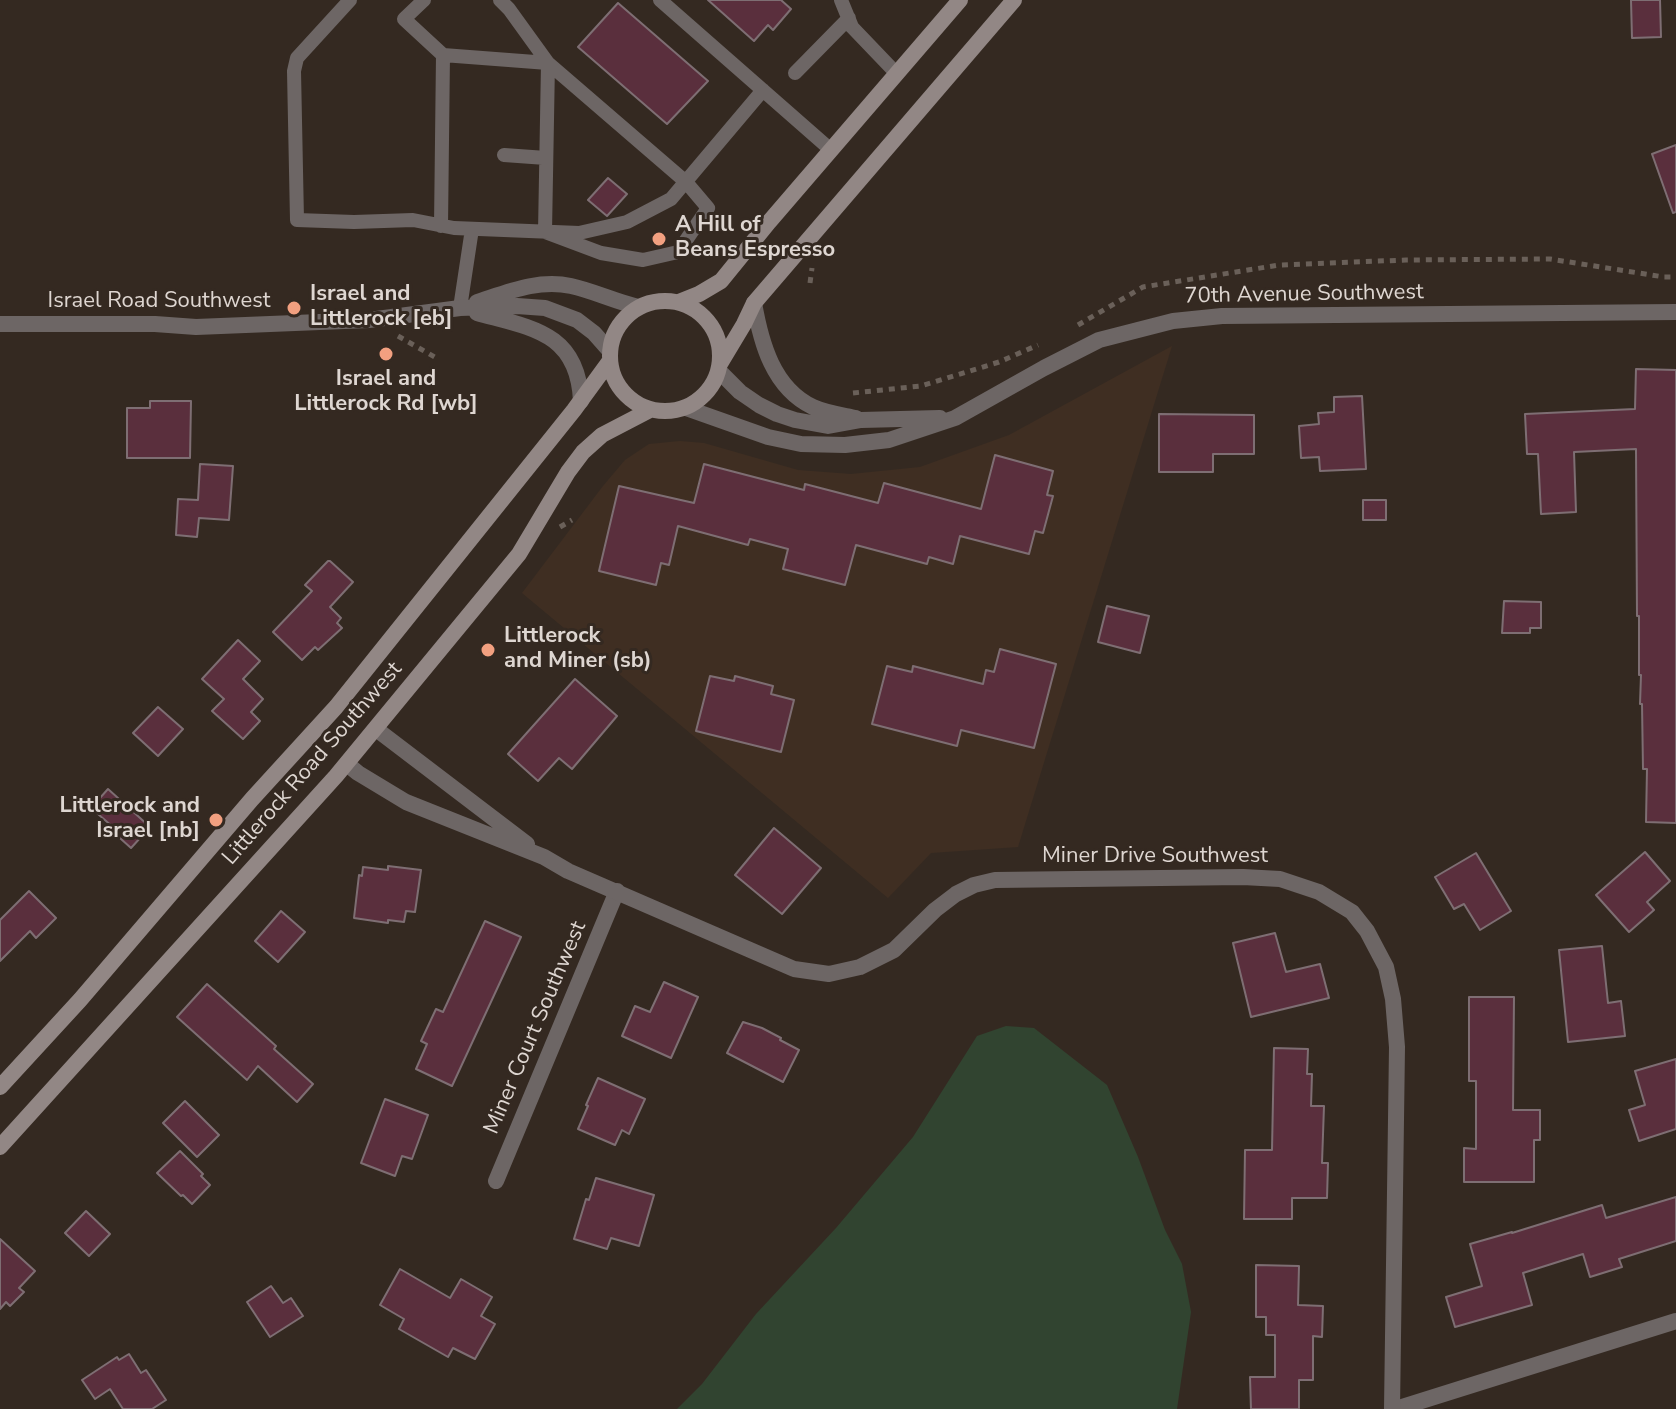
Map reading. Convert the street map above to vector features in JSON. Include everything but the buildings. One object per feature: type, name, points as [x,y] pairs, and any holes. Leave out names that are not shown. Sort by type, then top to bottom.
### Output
[{"type":"main road","points":[[679,302],[721,281],[960,0]]},
{"type":"main road","points":[[720,367],[720,344],[711,325],[697,311],[679,302],[658,301],[639,307],[619,325],[609,356],[613,378],[622,392],[635,403],[650,410],[668,412],[686,408],[700,399],[712,387],[754,303],[1014,0]]},
{"type":"main road","name":"Littlerock Road Southwest","points":[[0,1087],[336,707],[581,401],[609,356]]},
{"type":"main road","name":"Littlerock Road Southwest","points":[[0,1147],[347,764],[519,554],[583,452],[602,435],[650,410]]},
{"type":"street","name":"Israel Road Southwest","points":[[460,308],[523,287],[547,284],[572,286],[639,307]]},
{"type":"street","points":[[754,303],[759,336],[770,363],[782,380],[813,407],[861,420]]},
{"type":"street","name":"Israel Road Southwest","points":[[0,324],[196,327],[369,320],[460,308],[517,306],[545,308],[577,320],[594,333],[609,356]]},
{"type":"street","points":[[460,308],[540,331],[550,337],[568,354],[576,369],[581,401]]},
{"type":"street","name":"70th Avenue Southwest","points":[[686,408],[768,437],[801,444],[845,445],[889,440],[955,418],[1099,340],[1173,321],[1222,316],[1676,312]]},
{"type":"street","name":"70th Avenue Southwest","points":[[720,367],[740,392],[759,405],[795,420],[828,426],[861,420],[955,418]]},
{"type":"street","name":"Miner Drive Southwest","points":[[376,729],[544,857],[568,871],[794,969],[829,974],[860,967],[894,950],[956,894],[995,880],[1280,879],[1319,892],[1352,912],[1367,931],[1386,967],[1394,1011],[1397,1047],[1394,1409]]},
{"type":"street","name":"Miner Drive Southwest","points":[[347,764],[406,802],[544,857]]},
{"type":"street","name":"Miner Court Southwest","points":[[496,1181],[617,891]]},
{"type":"street","points":[[1394,1409],[1676,1321]]},
{"type":"lane","points":[[350,0],[297,58],[294,71],[297,220],[413,220],[472,229],[579,233],[627,222],[671,199],[763,90]]},
{"type":"lane","points":[[424,0],[404,19],[443,55],[548,63]]},
{"type":"lane","points":[[500,0],[548,63],[686,182],[708,208],[678,252],[643,260],[601,253],[545,232]]},
{"type":"lane","points":[[660,0],[831,150]]},
{"type":"lane","points":[[841,0],[852,27],[897,74]]},
{"type":"lane","points":[[795,73],[849,18]]},
{"type":"lane","points":[[441,226],[443,55]]},
{"type":"lane","points":[[545,232],[548,63]]},
{"type":"lane","points":[[442,154],[458,155]]},
{"type":"lane","points":[[504,155],[546,158]]},
{"type":"lane","points":[[460,308],[472,229]]},
{"type":"path","points":[[369,320],[438,359]]},
{"type":"shaded area","points":[[1172,346],[1018,847],[931,853],[888,898],[522,593],[625,460],[649,444],[680,441],[704,443],[798,470],[851,474],[920,467],[1009,435]]},
{"type":"green space","points":[[1006,1026],[1034,1028],[1107,1085],[1165,1230],[1182,1264],[1191,1312],[1177,1409],[677,1409],[702,1384],[756,1314],[836,1228],[913,1137],[977,1036]]},
{"type":"place","name":"A Hill of Beans Espresso","points":[[659,239]]},
{"type":"place","name":"Israel and Littlerock [eb]","points":[[294,308]]},
{"type":"place","name":"Israel and Littlerock Rd [wb]","points":[[386,354]]},
{"type":"place","name":"Littlerock and Miner (sb)","points":[[488,650]]},
{"type":"place","name":"Littlerock and Israel [nb]","points":[[216,820]]}]
